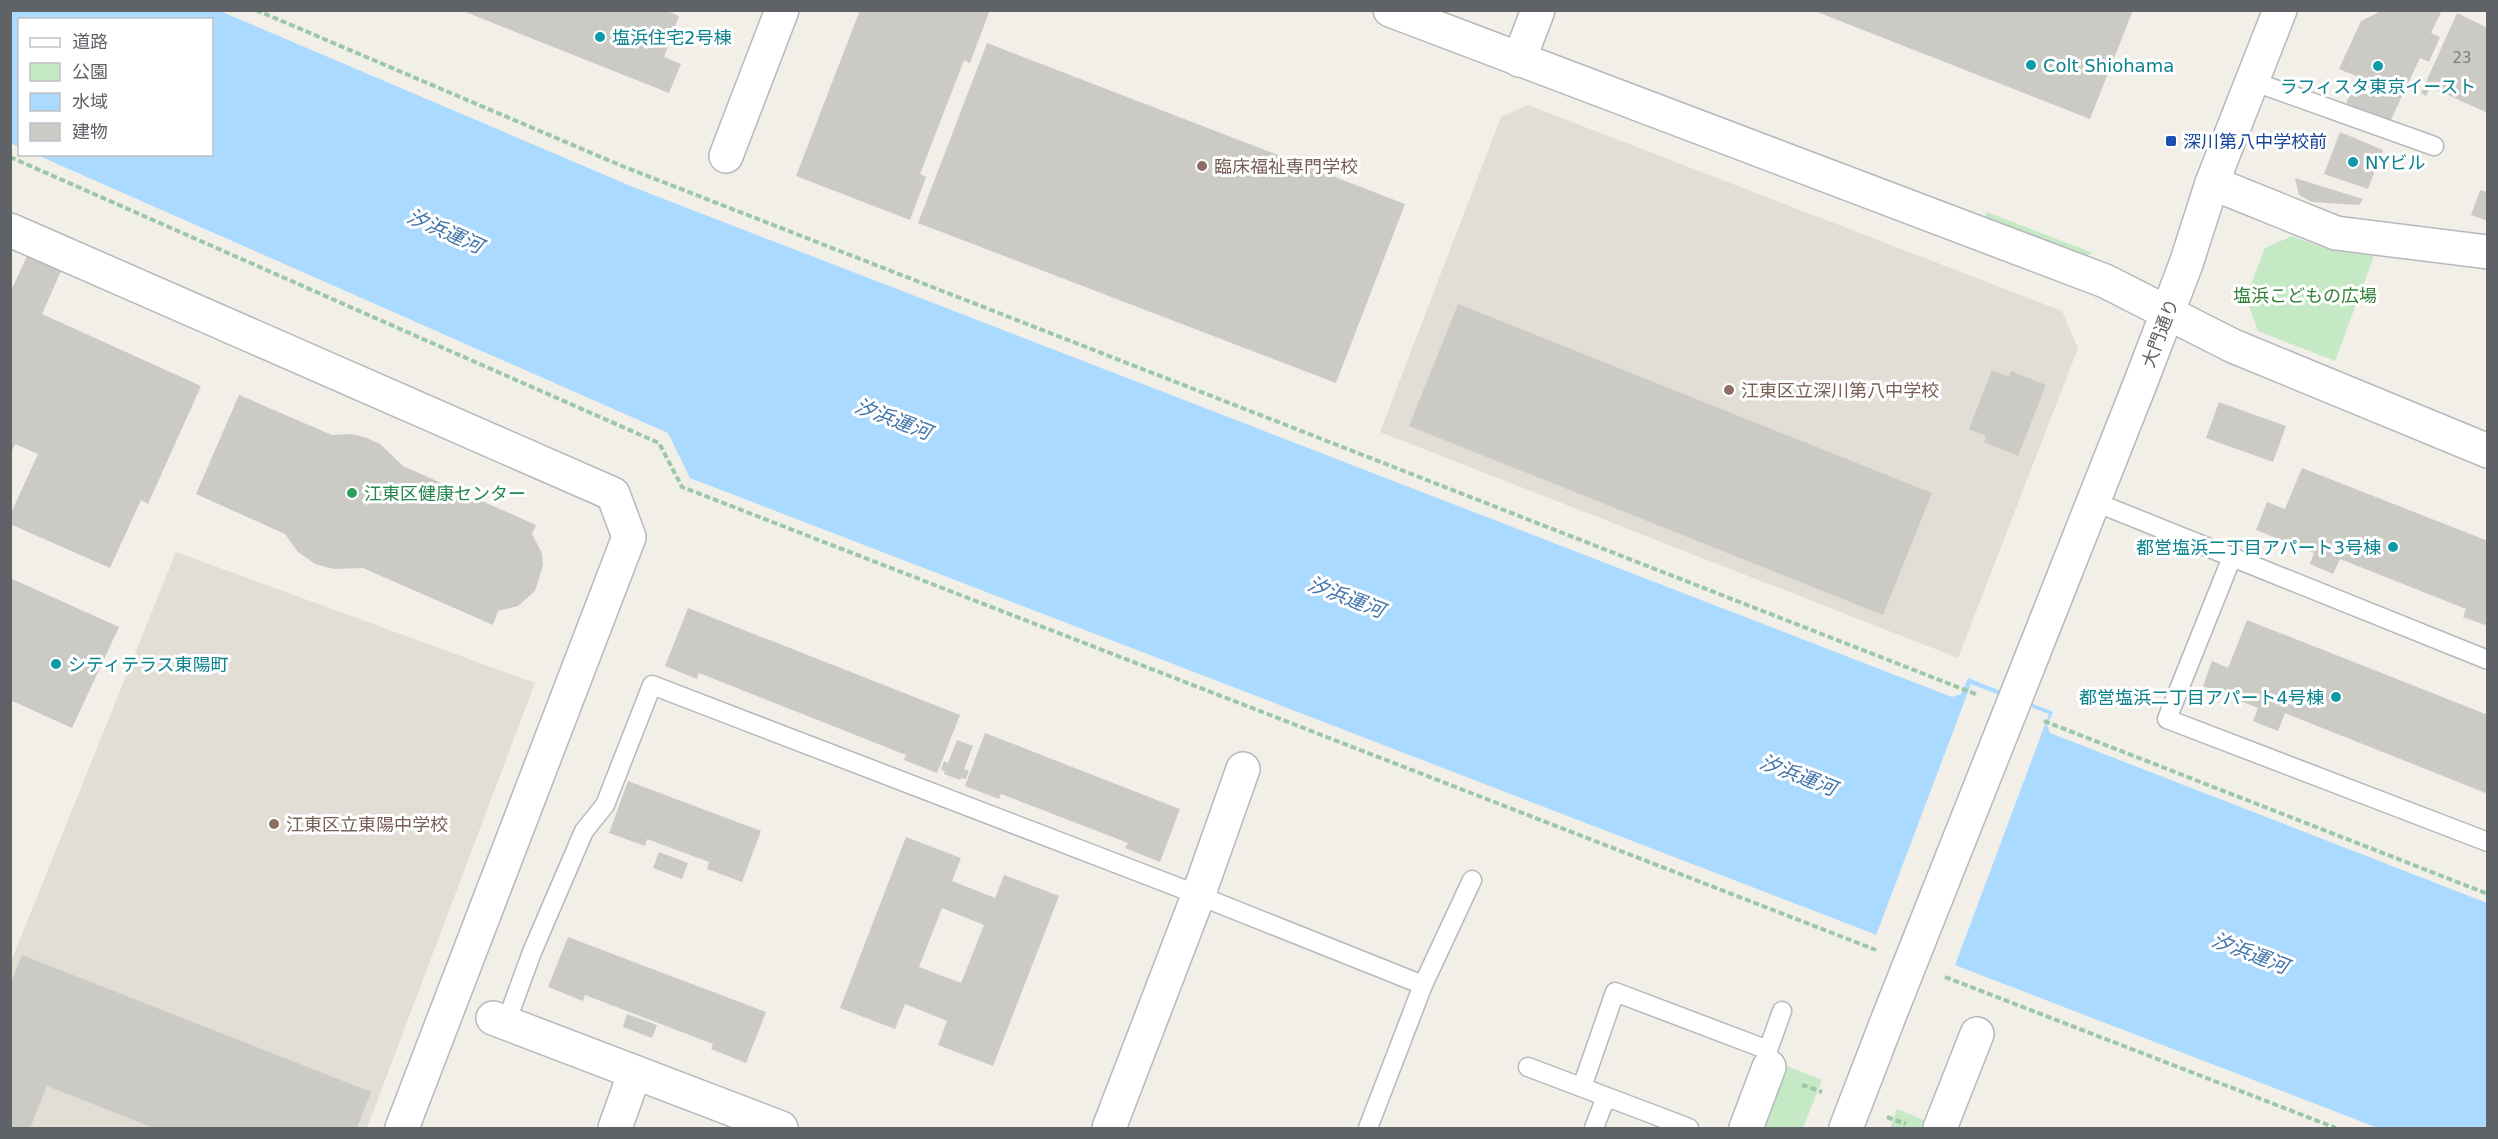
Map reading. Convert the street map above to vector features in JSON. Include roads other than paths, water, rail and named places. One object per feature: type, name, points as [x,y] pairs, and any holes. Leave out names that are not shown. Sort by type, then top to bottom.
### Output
[{"type":"street","points":[[726,156],[782,10]]},
{"type":"street","points":[[1390,10],[2105,281],[2233,346],[2487,451]]},
{"type":"street","points":[[1519,60],[1538,10]]},
{"type":"street","name":"大門通り","points":[[1846,1128],[2095,502],[2168,312],[2212,183],[2280,10]]},
{"type":"street","points":[[2212,183],[2336,233],[2487,252]]},
{"type":"street","points":[[10,230],[613,494],[629,537],[402,1128]]},
{"type":"street","points":[[1109,1128],[1244,769]]},
{"type":"street","points":[[500,1020],[781,1128]]},
{"type":"street","points":[[1940,1128],[1977,1034]]},
{"type":"street","points":[[1746,1128],[1768,1058]]},
{"type":"street","points":[[615,1128],[635,1072]]},
{"type":"lane","points":[[2252,81],[2434,146]]},
{"type":"lane","points":[[2095,502],[2487,660]]},
{"type":"lane","points":[[2232,557],[2167,719],[2487,842]]},
{"type":"lane","points":[[500,1020],[584,831],[605,805],[652,685],[1423,985]]},
{"type":"lane","points":[[1368,1128],[1423,985],[1472,880]]},
{"type":"lane","points":[[1582,1087],[1616,992],[1768,1058],[1782,1011]]},
{"type":"lane","points":[[1528,1066],[1689,1128]]},
{"type":"lane","points":[[1594,1128],[1606,1097]]},
{"type":"water","name":"汐浜運河","points":[[11,11],[220,11],[633,187],[1952,697],[1961,694],[1968,678],[2053,712],[2047,725],[2050,733],[2487,903],[2487,1128],[2378,1128],[690,478],[668,433],[39,156],[213,156],[213,18],[18,18],[18,146],[11,143]]},
{"type":"place","name":"塩浜住宅2号棟","points":[[600,37]]},
{"type":"place","name":"Colt Shiohama","points":[[2031,65]]},
{"type":"place","name":"ラフィスタ東京イースト","points":[[2378,66]]},
{"type":"place","name":"深川第八中学校前","points":[[2171,141]]},
{"type":"place","name":"NYビル","points":[[2353,162]]},
{"type":"place","name":"臨床福祉専門学校","points":[[1202,166]]},
{"type":"place","name":"江東区立深川第八中学校","points":[[1729,390]]},
{"type":"place","name":"江東区健康センター","points":[[352,493]]},
{"type":"place","name":"都営塩浜二丁目アパート3号棟","points":[[2393,547]]},
{"type":"place","name":"シティテラス東陽町","points":[[56,664]]},
{"type":"place","name":"都営塩浜二丁目アパート4号棟","points":[[2336,697]]},
{"type":"place","name":"江東区立東陽中学校","points":[[274,824]]},
{"type":"park label","name":"塩浜こどもの広場","points":[[2305,295]]}]
